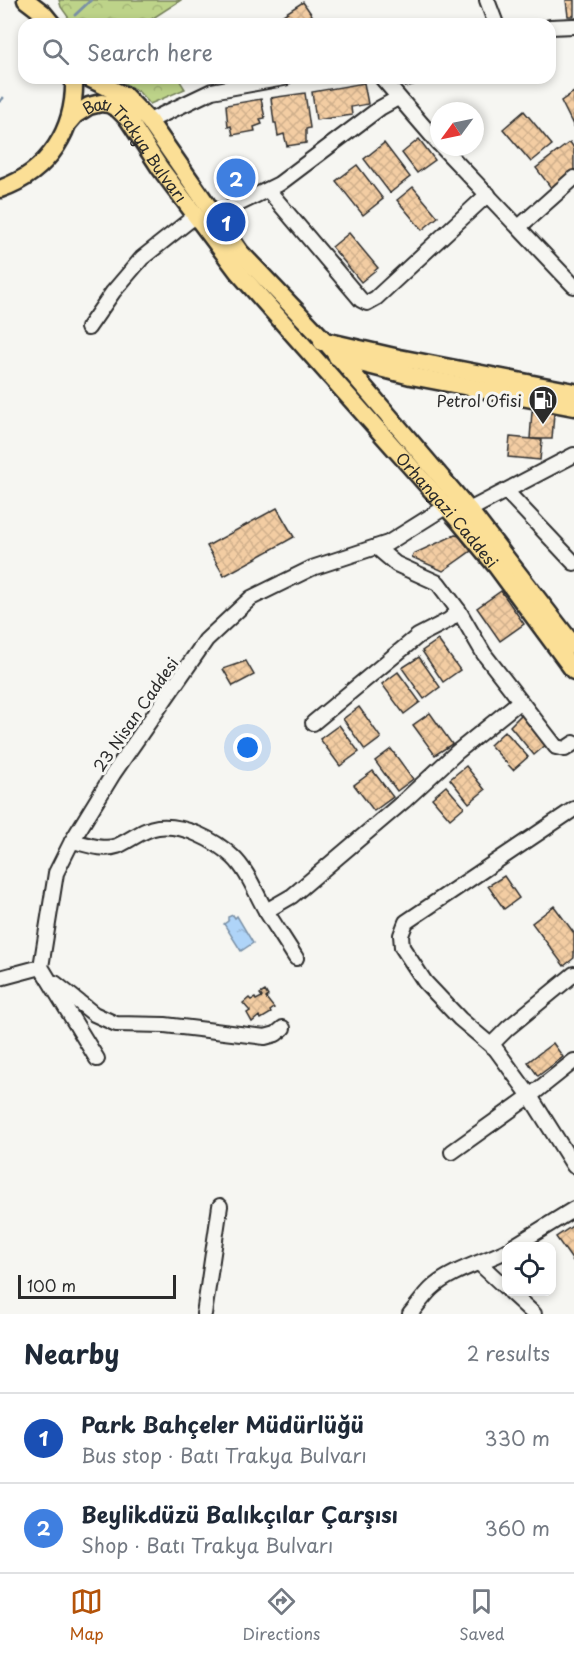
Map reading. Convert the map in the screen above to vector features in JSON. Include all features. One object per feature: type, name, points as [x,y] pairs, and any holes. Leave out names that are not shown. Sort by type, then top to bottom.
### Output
[{"type":"main road","points":[[26,0],[44,12]]},
{"type":"main road","points":[[0,189],[16,182],[40,166],[60,143],[74,103],[74,84]]},
{"type":"main road","name":"Batı Trakya Bulvarı","points":[[101,84],[125,96],[149,121],[240,252],[326,341],[339,358]]},
{"type":"main road","name":"Batı Trakya Bulvarı","points":[[69,122],[75,115],[94,104],[109,104],[118,109],[238,272],[312,354]]},
{"type":"main road","points":[[574,392],[399,358],[326,341],[316,346],[312,354],[574,407]]},
{"type":"main road","name":"Orhangazi Caddesi","points":[[312,354],[447,506],[497,567],[574,671]]},
{"type":"main road","name":"Orhangazi Caddesi","points":[[339,358],[469,510],[574,646]]},
{"type":"main road","points":[[372,397],[369,389],[370,380],[375,375],[393,372]]},
{"type":"street","points":[[486,0],[494,18]]},
{"type":"street","points":[[556,27],[574,26]]},
{"type":"street","points":[[149,121],[212,91],[251,84]]},
{"type":"street","points":[[387,84],[430,134]]},
{"type":"street","points":[[214,216],[279,184],[380,108],[398,98]]},
{"type":"street","points":[[451,156],[574,286]]},
{"type":"street","points":[[519,227],[574,178]]},
{"type":"street","points":[[0,200],[16,182]]},
{"type":"street","points":[[268,190],[367,303],[376,298],[488,194]]},
{"type":"street","points":[[88,328],[113,291],[142,258],[195,216]]},
{"type":"street","points":[[469,510],[574,455]]},
{"type":"street","points":[[506,491],[574,563]]},
{"type":"street","name":"23 Nisan Caddesi","points":[[43,972],[56,873],[72,841],[113,774],[206,640],[250,598],[312,568],[388,543],[447,506]]},
{"type":"street","points":[[376,547],[396,564],[438,584],[459,611],[484,654],[556,747],[565,749],[574,743]]},
{"type":"street","points":[[313,723],[418,636],[449,620],[459,611]]},
{"type":"street","points":[[266,911],[292,896],[404,801],[457,752],[520,701]]},
{"type":"street","points":[[574,809],[406,922],[401,935],[402,947],[425,982],[460,1019],[493,1047],[530,1096],[574,1166]]},
{"type":"street","points":[[72,841],[102,848],[115,847],[157,827],[180,828],[212,842],[233,857],[244,871],[296,958]]},
{"type":"street","points":[[43,972],[97,1059]]},
{"type":"street","points":[[0,978],[43,972],[94,1014],[116,1024],[165,1025],[265,1037],[276,1034],[283,1028]]},
{"type":"street","points":[[493,1047],[492,1044],[508,1028],[574,974]]},
{"type":"street","points":[[452,1152],[574,1061]]},
{"type":"street","points":[[204,1314],[220,1206]]},
{"type":"street","points":[[520,1242],[574,1209]]},
{"type":"street","points":[[410,1314],[433,1287],[464,1269],[502,1253]]},
{"type":"street","points":[[480,1264],[502,1284]]},
{"type":"street","points":[[514,1296],[534,1314]]},
{"type":"green space","points":[[59,0],[181,0],[153,18],[69,18]]},
{"type":"green space","points":[[126,84],[182,84],[185,89],[150,104],[139,92]]},
{"type":"water","points":[[233,915],[235,918],[237,916],[253,943],[241,951],[224,924],[228,921],[228,917]]},
{"type":"building","points":[[566,0],[574,0],[574,16],[568,16]]},
{"type":"building","points":[[303,2],[314,18],[285,18],[283,15]]},
{"type":"building","points":[[364,84],[368,104],[351,107],[352,115],[316,120],[312,92]]},
{"type":"building","points":[[574,92],[574,127],[561,101]]},
{"type":"building","points":[[305,93],[310,128],[306,129],[306,143],[287,146],[284,134],[278,136],[271,98]]},
{"type":"building","points":[[261,99],[265,118],[260,119],[262,124],[254,127],[255,131],[233,135],[231,126],[228,127],[226,105]]},
{"type":"building","points":[[524,111],[552,145],[531,162],[503,129]]},
{"type":"building","points":[[419,139],[435,160],[417,173],[402,153]]},
{"type":"building","points":[[570,142],[574,148],[574,172],[552,189],[536,168]]},
{"type":"building","points":[[384,143],[410,177],[390,193],[364,159]]},
{"type":"building","points":[[357,165],[383,199],[363,215],[336,181]]},
{"type":"building","points":[[413,187],[438,217],[422,230],[397,200]]},
{"type":"building","points":[[349,233],[378,268],[361,282],[332,247]]},
{"type":"building","points":[[532,411],[554,413],[552,439],[530,439]]},
{"type":"building","points":[[510,437],[542,440],[540,460],[508,457]]},
{"type":"building","points":[[277,508],[294,537],[224,576],[207,546]]},
{"type":"building","points":[[455,535],[459,536],[471,551],[443,571],[412,557],[413,554]]},
{"type":"building","points":[[501,591],[524,624],[500,641],[477,608]]},
{"type":"building","points":[[438,640],[460,670],[443,682],[422,651]]},
{"type":"building","points":[[419,657],[440,687],[424,699],[402,668]]},
{"type":"building","points":[[246,661],[254,675],[233,686],[223,669]]},
{"type":"building","points":[[398,672],[420,702],[404,714],[382,684]]},
{"type":"building","points":[[359,707],[381,738],[365,750],[343,719]]},
{"type":"building","points":[[430,713],[452,744],[435,755],[413,725]]},
{"type":"building","points":[[521,715],[528,718],[547,744],[534,755],[510,726]]},
{"type":"building","points":[[339,725],[359,752],[340,766],[320,739]]},
{"type":"building","points":[[505,731],[528,757],[513,770],[490,745]]},
{"type":"building","points":[[391,749],[413,779],[397,791],[375,761]]},
{"type":"building","points":[[466,766],[485,790],[469,803],[450,779]]},
{"type":"building","points":[[373,771],[393,797],[374,811],[354,785]]},
{"type":"building","points":[[446,786],[464,807],[450,819],[432,798]]},
{"type":"building","points":[[504,876],[519,898],[504,909],[488,886]]},
{"type":"building","points":[[554,906],[574,933],[574,958],[564,966],[532,923]]},
{"type":"building","points":[[265,991],[268,996],[266,998],[274,1008],[270,1011],[271,1013],[261,1019],[259,1016],[252,1022],[247,1013],[250,1011],[243,1003],[249,998],[256,1000],[262,997],[260,994]]},
{"type":"building","points":[[553,1043],[563,1057],[538,1076],[528,1062]]},
{"type":"building","points":[[574,1225],[574,1261],[573,1261],[556,1237]]},
{"type":"waterway","points":[[75,15],[91,0]]},
{"type":"waterway","points":[[0,101],[3,98]]},
{"type":"place","name":"Beylikdüzü Balıkçılar Çarşısı","points":[[236,178]]},
{"type":"place","name":"Park Bahçeler Müdürlüğü","points":[[226,222]]},
{"type":"place","name":"Petrol Ofisi","points":[[543,426]]}]
